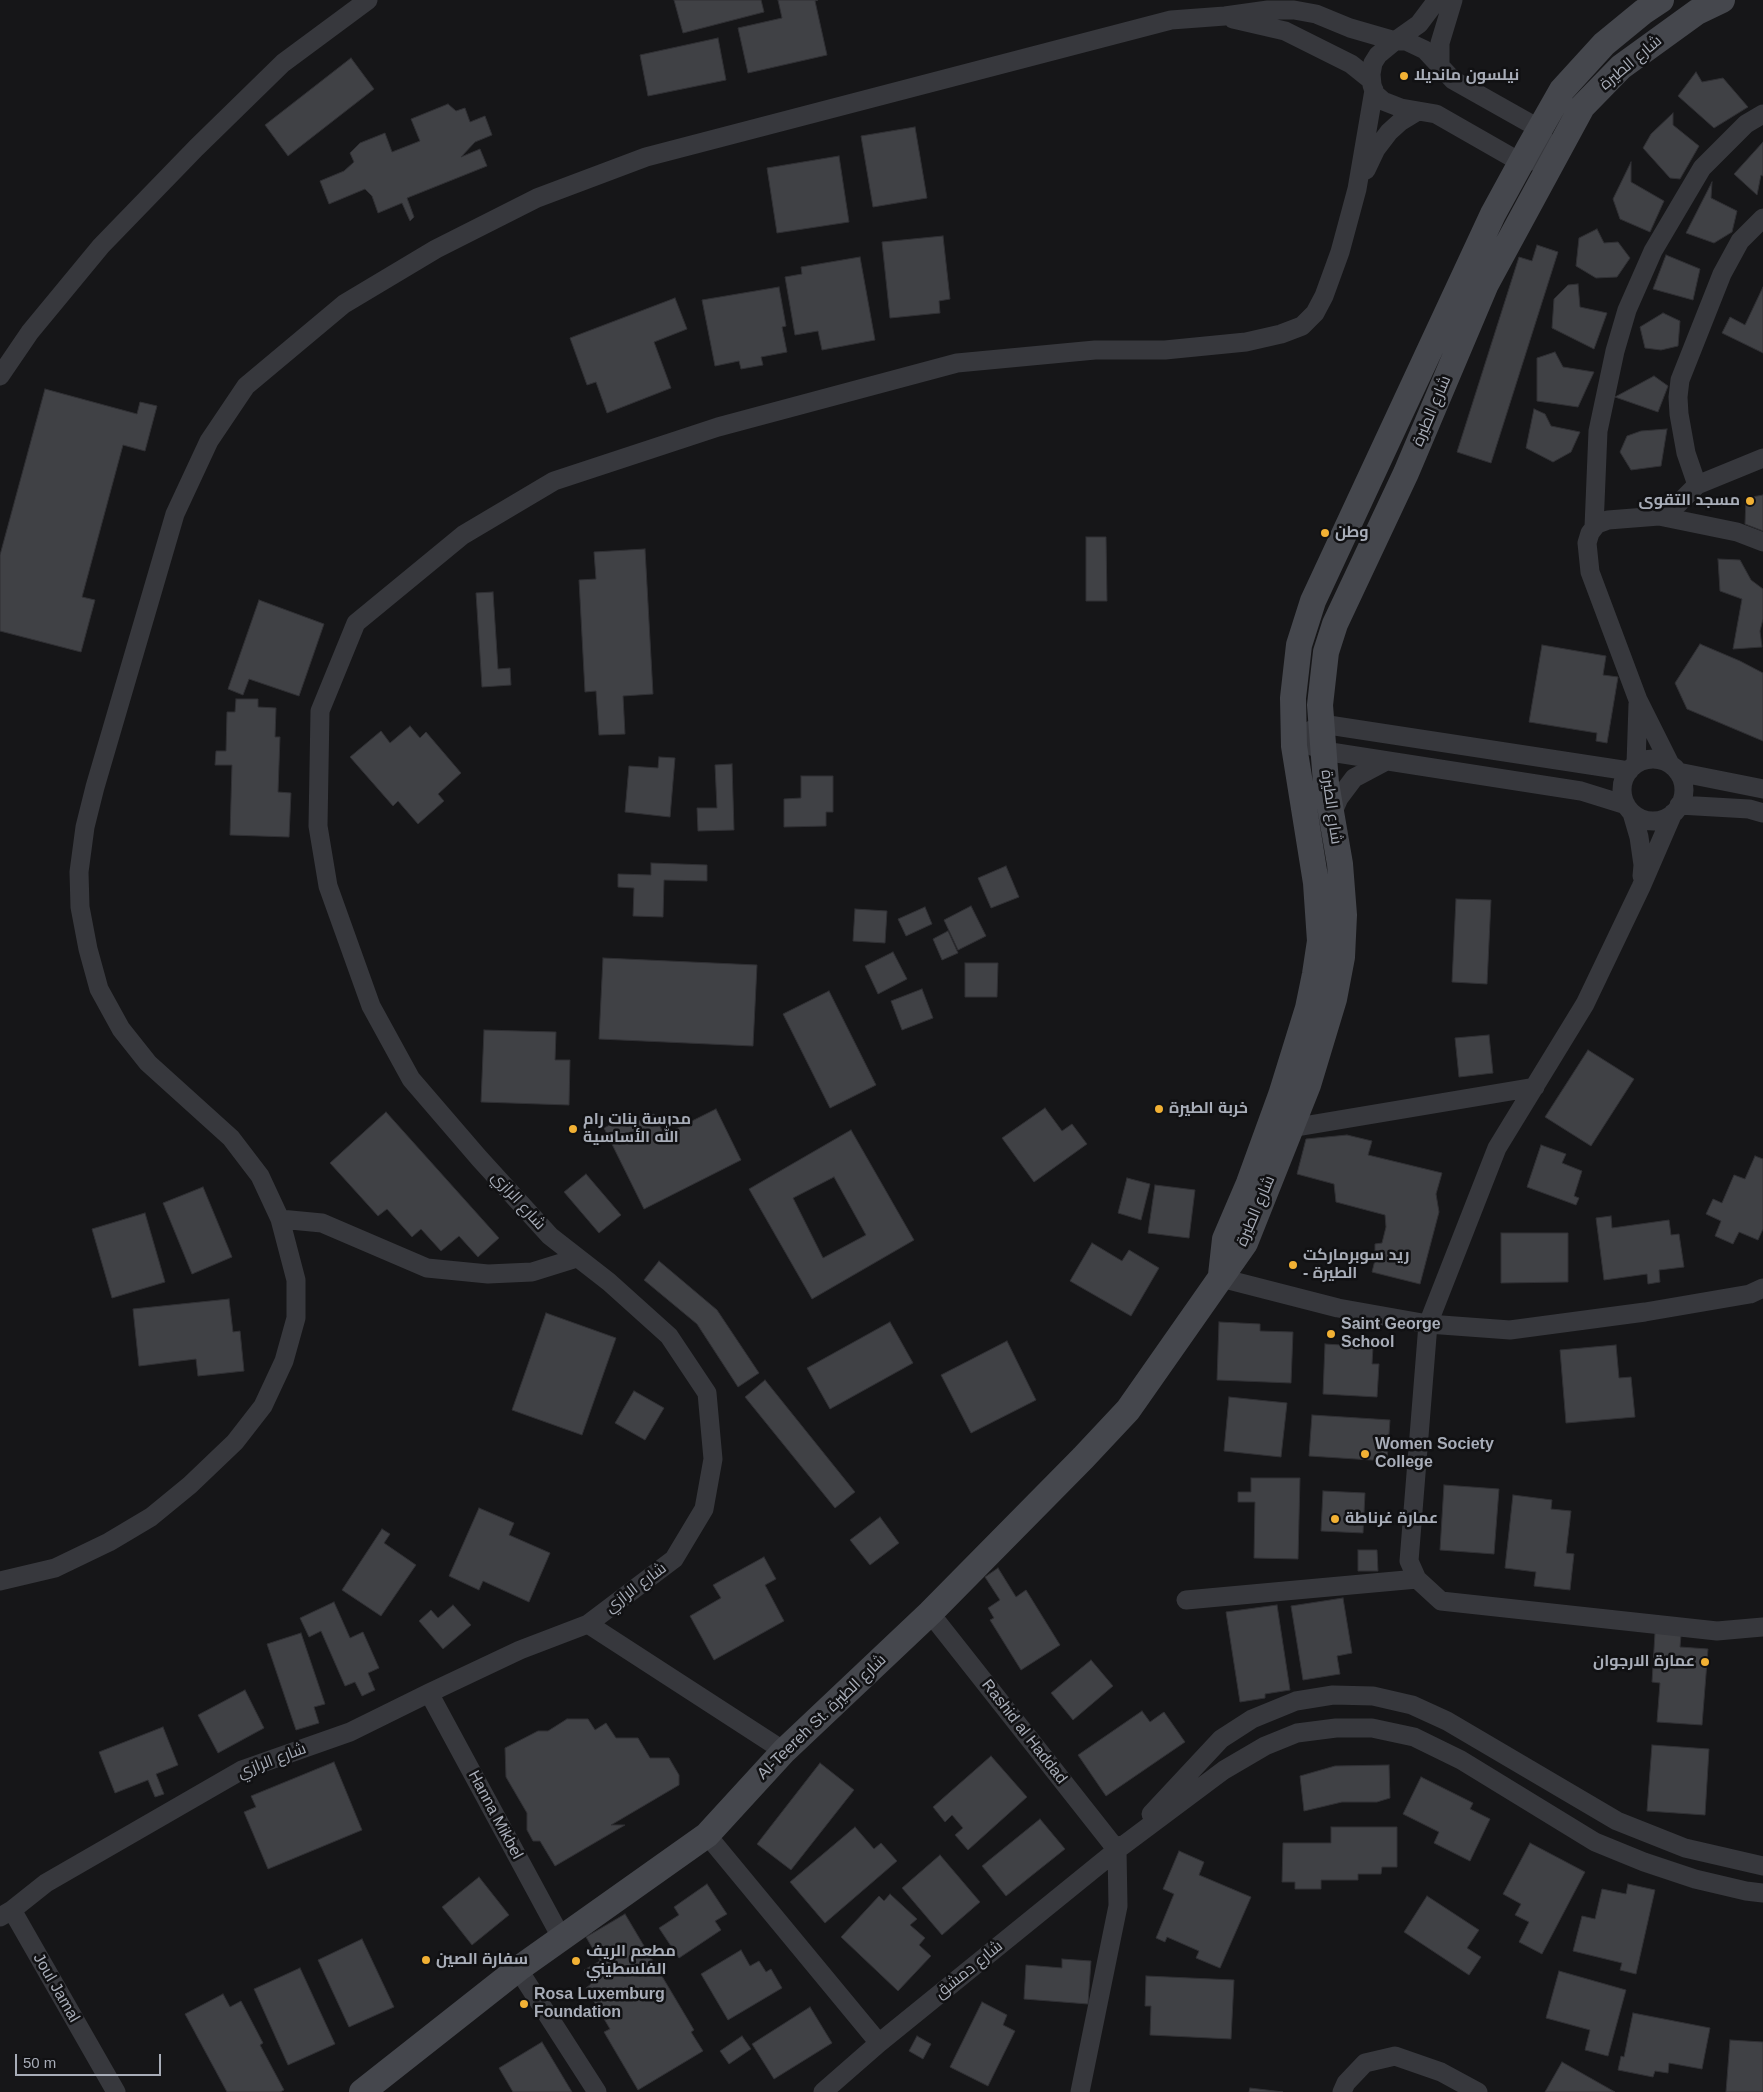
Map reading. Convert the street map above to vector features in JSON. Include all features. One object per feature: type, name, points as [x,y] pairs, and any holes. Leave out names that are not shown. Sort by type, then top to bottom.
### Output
[{"type":"main road","name":"شارع الطيرة","points":[[1221,1278],[1225,1239],[1249,1182],[1281,1095],[1308,1008],[1320,940],[1316,883],[1301,796],[1294,740],[1293,698],[1299,644],[1313,601],[1493,214],[1520,162],[1562,90],[1604,44],[1642,12],[1661,0]]},
{"type":"main road","name":"شارع الطيرة","points":[[1221,1278],[1245,1243],[1308,1085],[1331,1009],[1342,957],[1344,915],[1340,864],[1326,783],[1320,705],[1326,652],[1335,624],[1406,473],[1486,284],[1552,159],[1582,107],[1621,67],[1696,12],[1722,0]]},
{"type":"main road","name":"Al-Teereh St. شارع الطيرة","points":[[362,2092],[518,1969],[707,1835],[784,1751],[930,1613],[1128,1410],[1221,1278]]},
{"type":"street","points":[[0,376],[30,332],[101,246],[196,148],[284,63],[368,0]]},
{"type":"street","points":[[1357,189],[1372,85],[1373,63],[1378,54],[1419,24],[1437,0]]},
{"type":"street","points":[[1440,67],[1440,43],[1454,0]]},
{"type":"street","points":[[0,1581],[55,1568],[109,1542],[151,1517],[190,1486],[241,1435],[263,1406],[284,1361],[296,1318],[296,1280],[280,1219],[260,1176],[231,1138],[148,1063],[121,1029],[99,989],[88,949],[80,908],[79,872],[85,828],[95,787],[175,514],[210,441],[246,386],[344,304],[436,249],[537,198],[646,157],[1172,20],[1225,16],[1268,10],[1294,10],[1316,14],[1350,28],[1395,41],[1406,41],[1416,44],[1425,50],[1453,80],[1540,129],[1552,159],[1520,162],[1436,114],[1391,105],[1383,101],[1372,85],[1350,64],[1285,31],[1225,16]]},
{"type":"street","points":[[1357,189],[1376,149],[1389,132],[1400,122],[1418,111]]},
{"type":"street","points":[[1594,528],[1598,431],[1615,351],[1627,310],[1653,251],[1702,168],[1746,124],[1763,114]]},
{"type":"street","name":"شارع الرازي","points":[[6,1914],[46,1883],[242,1770],[350,1732],[429,1692],[520,1650],[588,1624],[674,1559],[704,1509],[713,1459],[708,1393],[669,1336],[609,1282],[550,1236],[411,1079],[371,1006],[328,886],[318,826],[320,711],[356,623],[463,535],[554,481],[718,428],[957,363],[1095,350],[1164,350],[1246,342],[1281,334],[1302,326],[1315,314],[1324,296],[1340,252],[1357,189]]},
{"type":"street","points":[[1697,485],[1686,453],[1679,414],[1680,380],[1722,274],[1740,241],[1763,218]]},
{"type":"street","points":[[1659,516],[1679,503],[1697,485],[1763,458]]},
{"type":"street","points":[[1763,542],[1737,532],[1659,516],[1608,520],[1597,524],[1590,533],[1587,543],[1590,572],[1638,700],[1682,781],[1684,792],[1585,1004],[1497,1148],[1428,1324],[1409,1560],[1417,1579],[1441,1601],[1717,1631],[1763,1627]]},
{"type":"street","points":[[1633,768],[1638,700]]},
{"type":"street","points":[[1294,740],[1322,724],[1633,768]]},
{"type":"street","points":[[1294,740],[1324,751],[1581,792],[1629,809],[1641,818],[1650,820],[1660,820],[1676,809],[1749,809],[1763,814]]},
{"type":"street","points":[[1641,887],[1642,852],[1622,786],[1625,776],[1633,768],[1650,759],[1661,760],[1674,768],[1763,789]]},
{"type":"street","points":[[1332,814],[1343,792],[1354,778],[1386,760]]},
{"type":"street","points":[[1291,1128],[1535,1087]]},
{"type":"street","points":[[280,1219],[322,1223],[428,1268],[488,1274],[532,1272],[577,1258]]},
{"type":"street","points":[[1221,1278],[1338,1308],[1428,1324],[1510,1330],[1655,1310],[1750,1294],[1763,1288]]},
{"type":"street","points":[[1186,1600],[1417,1579]]},
{"type":"street","name":"Rashid al Haddad","points":[[930,1613],[1117,1850]]},
{"type":"street","points":[[588,1624],[784,1751]]},
{"type":"street","name":"Hanna Mikbel","points":[[429,1692],[561,1938]]},
{"type":"street","points":[[1080,2092],[1118,1906],[1117,1850],[1221,1739],[1252,1719],[1296,1701],[1333,1695],[1373,1696],[1412,1705],[1447,1721],[1617,1821],[1685,1848],[1763,1866]]},
{"type":"street","points":[[1117,1850],[1224,1770],[1265,1746],[1297,1733],[1336,1728],[1372,1728],[1414,1737],[1438,1748],[1461,1760],[1595,1842],[1644,1862],[1695,1878],[1746,1891],[1763,1893]]},
{"type":"street","points":[[707,1835],[879,2043]]},
{"type":"street","name":"شارع دمشق","points":[[823,2092],[879,2043],[1117,1850]]},
{"type":"street","name":"Joul Jamal","points":[[6,1914],[116,2092]]},
{"type":"street","points":[[518,1969],[597,2092]]},
{"type":"street","points":[[1342,2092],[1346,2082],[1365,2063],[1396,2056],[1441,2072],[1478,2092]]},
{"type":"building","points":[[674,0],[761,0],[764,12],[683,33]]},
{"type":"building","points":[[778,0],[818,0],[815,1],[827,55],[748,73],[738,28],[782,18]]},
{"type":"building","points":[[718,38],[726,80],[648,96],[640,55]]},
{"type":"building","points":[[351,58],[374,89],[288,156],[265,125]]},
{"type":"building","points":[[1696,72],[1702,82],[1723,78],[1748,107],[1714,128],[1678,96]]},
{"type":"building","points":[[448,104],[456,111],[465,108],[470,122],[485,116],[492,135],[475,142],[461,157],[480,149],[487,166],[407,198],[414,217],[410,221],[402,203],[378,213],[372,196],[365,189],[329,204],[320,181],[344,171],[354,162],[350,153],[360,143],[385,133],[392,152],[420,141],[411,119]]},
{"type":"building","points":[[1673,113],[1673,125],[1699,146],[1680,179],[1670,178],[1643,148],[1651,134]]},
{"type":"building","points":[[915,127],[927,198],[873,207],[861,136]]},
{"type":"building","points":[[1763,142],[1763,176],[1761,175],[1757,195],[1734,174]]},
{"type":"building","points":[[839,156],[849,222],[777,233],[767,168]]},
{"type":"building","points":[[1631,162],[1631,182],[1664,201],[1650,232],[1620,219],[1613,199]]},
{"type":"building","points":[[1712,182],[1711,198],[1737,211],[1732,232],[1714,243],[1686,233]]},
{"type":"building","points":[[1597,229],[1604,243],[1618,242],[1630,258],[1617,277],[1596,278],[1576,266],[1579,238]]},
{"type":"building","points":[[943,236],[950,299],[939,301],[940,313],[890,318],[882,242]]},
{"type":"building","points":[[1537,245],[1558,252],[1491,463],[1457,452],[1519,257],[1532,261]]},
{"type":"building","points":[[1666,255],[1700,269],[1693,300],[1653,289]]},
{"type":"building","points":[[860,257],[875,340],[822,350],[818,331],[795,335],[785,277],[802,274],[801,267]]},
{"type":"building","points":[[1578,284],[1580,307],[1607,313],[1594,349],[1552,328],[1554,299],[1568,285]]},
{"type":"building","points":[[779,287],[786,326],[782,327],[787,352],[761,357],[763,365],[741,369],[739,361],[715,366],[702,300]]},
{"type":"building","points":[[1763,287],[1763,353],[1722,333],[1730,317],[1745,325]]},
{"type":"building","points":[[675,298],[687,329],[654,342],[671,388],[607,413],[596,382],[587,385],[570,338]]},
{"type":"building","points":[[1663,313],[1680,321],[1678,346],[1661,350],[1645,348],[1640,327]]},
{"type":"building","points":[[1555,352],[1563,367],[1594,372],[1578,407],[1537,401],[1537,358]]},
{"type":"building","points":[[1654,376],[1668,386],[1658,412],[1615,397]]},
{"type":"building","points":[[45,389],[137,414],[140,402],[157,406],[145,451],[123,445],[82,597],[95,600],[81,652],[0,631],[0,555]]},
{"type":"building","points":[[1534,409],[1545,414],[1551,426],[1580,432],[1571,452],[1553,462],[1526,448]]},
{"type":"building","points":[[1667,429],[1661,466],[1631,470],[1620,452],[1627,436],[1641,431]]},
{"type":"building","points":[[1763,495],[1763,531],[1745,524],[1746,498]]},
{"type":"building","points":[[1086,537],[1106,537],[1107,601],[1086,601]]},
{"type":"building","points":[[645,549],[653,694],[623,696],[625,734],[599,735],[596,691],[585,692],[579,580],[596,579],[594,552]]},
{"type":"building","points":[[1718,559],[1740,560],[1751,580],[1763,589],[1763,619],[1760,631],[1762,647],[1733,649],[1742,599],[1720,591]]},
{"type":"building","points":[[493,592],[498,669],[510,668],[511,685],[482,687],[476,593]]},
{"type":"building","points":[[259,600],[324,624],[299,696],[249,679],[243,695],[228,689]]},
{"type":"building","points":[[1700,644],[1763,673],[1763,741],[1687,709],[1675,683]]},
{"type":"building","points":[[1542,645],[1606,656],[1603,675],[1618,677],[1607,743],[1596,741],[1597,733],[1529,722]]},
{"type":"building","points":[[236,699],[258,699],[258,707],[276,708],[275,737],[280,737],[278,792],[291,793],[289,837],[230,835],[232,765],[215,765],[216,751],[226,751],[227,712],[235,712]]},
{"type":"building","points":[[410,726],[420,738],[426,732],[461,773],[438,794],[444,801],[418,824],[398,801],[393,806],[350,757],[381,731],[390,743]]},
{"type":"building","points":[[659,757],[675,758],[670,817],[625,812],[629,766],[658,768]]},
{"type":"building","points":[[732,764],[734,830],[698,831],[697,808],[717,808],[715,765]]},
{"type":"building","points":[[801,776],[833,776],[833,812],[826,812],[826,826],[784,827],[784,799],[801,798]]},
{"type":"building","points":[[651,863],[707,865],[707,881],[664,880],[663,917],[633,916],[634,888],[618,887],[618,874],[651,875]]},
{"type":"building","points":[[1006,866],[1019,897],[991,908],[978,878]]},
{"type":"building","points":[[1456,899],[1491,900],[1487,984],[1452,982]]},
{"type":"building","points":[[971,906],[986,936],[958,950],[944,920]]},
{"type":"building","points":[[925,907],[932,924],[906,936],[898,919]]},
{"type":"building","points":[[855,909],[887,911],[885,943],[853,941]]},
{"type":"building","points":[[948,931],[958,953],[942,960],[933,939]]},
{"type":"building","points":[[893,952],[907,979],[878,994],[865,966]]},
{"type":"building","points":[[603,958],[757,965],[753,1046],[599,1039]]},
{"type":"building","points":[[965,963],[998,963],[997,997],[965,997]]},
{"type":"building","points":[[922,989],[933,1018],[902,1030],[891,1001]]},
{"type":"building","points":[[829,991],[876,1085],[830,1108],[783,1014]]},
{"type":"building","points":[[484,1030],[556,1032],[555,1060],[570,1060],[569,1105],[481,1102]]},
{"type":"building","points":[[1489,1035],[1493,1073],[1459,1077],[1455,1038]]},
{"type":"building","points":[[1588,1050],[1634,1079],[1591,1146],[1545,1117]]},
{"type":"building","points":[[1045,1108],[1062,1131],[1072,1124],[1087,1144],[1034,1182],[1002,1138]]},
{"type":"building","points":[[716,1109],[741,1160],[644,1209],[604,1128],[624,1118],[628,1126],[654,1114],[664,1135]]},
{"type":"building","points":[[386,1112],[499,1238],[478,1257],[459,1236],[441,1251],[421,1229],[412,1237],[387,1209],[378,1216],[330,1163]]},
{"type":"building","points":[[851,1130],[914,1240],[812,1299],[749,1189]],"holes":[[[834,1177],[866,1235],[823,1258],[793,1198]]]},
{"type":"building","points":[[1347,1135],[1372,1141],[1368,1155],[1442,1173],[1436,1194],[1439,1212],[1420,1284],[1372,1272],[1375,1260],[1375,1244],[1382,1243],[1386,1227],[1385,1215],[1336,1202],[1334,1184],[1297,1174],[1306,1139]]},
{"type":"building","points":[[1541,1145],[1566,1154],[1562,1163],[1582,1171],[1574,1196],[1579,1198],[1576,1205],[1527,1187]]},
{"type":"building","points":[[1755,1156],[1763,1159],[1763,1229],[1758,1240],[1739,1232],[1733,1244],[1715,1236],[1721,1221],[1706,1214],[1713,1199],[1722,1203],[1734,1175],[1745,1179]]},
{"type":"building","points":[[586,1174],[621,1215],[599,1233],[564,1192]]},
{"type":"building","points":[[1127,1178],[1150,1184],[1141,1220],[1118,1213]]},
{"type":"building","points":[[1155,1185],[1195,1190],[1189,1238],[1148,1233]]},
{"type":"building","points":[[203,1187],[232,1257],[192,1274],[163,1203]]},
{"type":"building","points":[[145,1213],[165,1282],[112,1298],[92,1229]]},
{"type":"building","points":[[1611,1216],[1612,1228],[1669,1220],[1671,1235],[1679,1234],[1684,1267],[1659,1270],[1660,1282],[1648,1284],[1647,1274],[1604,1280],[1596,1218]]},
{"type":"building","points":[[1501,1233],[1568,1233],[1568,1282],[1501,1283]]},
{"type":"building","points":[[1092,1243],[1122,1261],[1129,1250],[1159,1268],[1131,1316],[1070,1281]]},
{"type":"building","points":[[659,1261],[717,1310],[759,1373],[738,1387],[697,1324],[644,1280]]},
{"type":"building","points":[[229,1299],[233,1332],[240,1331],[244,1371],[198,1376],[196,1359],[139,1366],[133,1309]]},
{"type":"building","points":[[546,1313],[616,1338],[582,1435],[512,1410]]},
{"type":"building","points":[[890,1322],[913,1363],[830,1409],[807,1368]]},
{"type":"building","points":[[1219,1322],[1260,1324],[1260,1331],[1293,1332],[1291,1383],[1217,1380]]},
{"type":"building","points":[[1007,1341],[1036,1400],[971,1433],[941,1375]]},
{"type":"building","points":[[1325,1344],[1373,1347],[1372,1364],[1379,1364],[1377,1397],[1323,1394]]},
{"type":"building","points":[[1616,1345],[1619,1378],[1631,1377],[1635,1417],[1566,1423],[1560,1350]]},
{"type":"building","points":[[765,1380],[855,1492],[835,1508],[745,1397]]},
{"type":"building","points":[[634,1391],[664,1408],[645,1440],[615,1423]]},
{"type":"building","points":[[1229,1397],[1287,1403],[1281,1457],[1224,1451]]},
{"type":"building","points":[[1312,1415],[1390,1420],[1387,1461],[1309,1456]]},
{"type":"building","points":[[1251,1478],[1300,1478],[1298,1559],[1254,1558],[1255,1502],[1238,1502],[1238,1492],[1251,1492]]},
{"type":"building","points":[[1444,1485],[1499,1489],[1494,1554],[1440,1550]]},
{"type":"building","points":[[1323,1491],[1365,1493],[1363,1533],[1321,1531]]},
{"type":"building","points":[[1513,1495],[1552,1500],[1551,1509],[1571,1511],[1566,1553],[1574,1554],[1570,1590],[1534,1586],[1536,1572],[1505,1568]]},
{"type":"building","points":[[479,1508],[514,1523],[509,1535],[550,1553],[529,1602],[483,1581],[479,1590],[449,1576]]},
{"type":"building","points":[[880,1517],[899,1543],[870,1565],[850,1540]]},
{"type":"building","points":[[382,1529],[390,1534],[384,1543],[416,1565],[381,1616],[342,1590]]},
{"type":"building","points":[[1358,1550],[1377,1550],[1378,1571],[1358,1571]]},
{"type":"building","points":[[764,1557],[776,1579],[765,1585],[784,1621],[714,1660],[690,1616],[721,1598],[713,1585]]},
{"type":"building","points":[[998,1568],[1016,1597],[1026,1590],[1060,1645],[1021,1670],[990,1620],[994,1618],[988,1608],[1000,1600],[985,1577]]},
{"type":"building","points":[[1343,1598],[1352,1653],[1337,1656],[1340,1674],[1303,1680],[1291,1606]]},
{"type":"building","points":[[334,1602],[350,1638],[363,1632],[379,1668],[368,1673],[375,1690],[362,1696],[355,1682],[345,1686],[321,1631],[309,1637],[300,1618]]},
{"type":"building","points":[[453,1605],[471,1625],[443,1649],[419,1621],[431,1610],[438,1618]]},
{"type":"building","points":[[1277,1605],[1290,1690],[1265,1694],[1265,1698],[1240,1702],[1226,1612]]},
{"type":"building","points":[[301,1633],[325,1704],[314,1707],[319,1723],[296,1730],[267,1644]]},
{"type":"building","points":[[1655,1633],[1681,1635],[1680,1647],[1708,1649],[1702,1725],[1657,1722],[1660,1683],[1652,1682]]},
{"type":"building","points":[[1091,1660],[1113,1686],[1073,1720],[1051,1693]]},
{"type":"building","points":[[245,1690],[264,1728],[218,1753],[198,1715]]},
{"type":"building","points":[[1142,1711],[1150,1722],[1164,1712],[1185,1742],[1106,1796],[1078,1755]]},
{"type":"building","points":[[567,1719],[588,1719],[595,1730],[606,1723],[616,1738],[638,1738],[650,1758],[669,1758],[679,1775],[679,1785],[611,1825],[625,1825],[555,1866],[540,1841],[533,1841],[527,1830],[527,1813],[506,1777],[505,1748],[538,1731],[548,1731]]},
{"type":"building","points":[[163,1727],[178,1765],[156,1774],[164,1794],[155,1797],[148,1780],[115,1793],[99,1752]]},
{"type":"building","points":[[1652,1745],[1709,1749],[1705,1815],[1647,1811]]},
{"type":"building","points":[[991,1756],[1027,1797],[968,1850],[955,1835],[963,1828],[952,1815],[945,1822],[933,1807]]},
{"type":"building","points":[[334,1762],[362,1830],[268,1869],[244,1812],[256,1807],[251,1796]]},
{"type":"building","points":[[820,1763],[854,1790],[791,1870],[757,1844]]},
{"type":"building","points":[[1389,1765],[1390,1798],[1377,1802],[1342,1802],[1304,1811],[1300,1776],[1335,1766]]},
{"type":"building","points":[[1421,1777],[1473,1803],[1470,1809],[1490,1819],[1470,1861],[1434,1843],[1439,1832],[1403,1814]]},
{"type":"building","points":[[1040,1819],[1065,1849],[1006,1896],[982,1866]]},
{"type":"building","points":[[855,1827],[874,1849],[881,1843],[897,1861],[825,1923],[790,1882]]},
{"type":"building","points":[[1331,1827],[1397,1827],[1397,1867],[1382,1867],[1381,1874],[1358,1874],[1358,1880],[1321,1880],[1321,1889],[1295,1889],[1295,1882],[1282,1882],[1283,1843],[1331,1843]]},
{"type":"building","points":[[1530,1843],[1585,1872],[1542,1954],[1519,1942],[1529,1922],[1515,1915],[1521,1904],[1503,1894]]},
{"type":"building","points":[[1179,1851],[1204,1862],[1199,1875],[1251,1897],[1220,1968],[1196,1958],[1199,1951],[1167,1937],[1165,1942],[1156,1938],[1174,1894],[1163,1889]]},
{"type":"building","points":[[940,1855],[980,1902],[942,1935],[902,1888]]},
{"type":"building","points":[[479,1877],[509,1915],[472,1945],[442,1907]]},
{"type":"building","points":[[707,1884],[727,1914],[715,1921],[721,1930],[679,1958],[659,1928],[679,1915],[674,1907]]},
{"type":"building","points":[[1628,1884],[1655,1890],[1636,1974],[1620,1970],[1622,1963],[1573,1951],[1582,1916],[1595,1919],[1602,1889],[1626,1894]]},
{"type":"building","points":[[890,1894],[917,1919],[910,1925],[925,1938],[919,1945],[931,1956],[898,1991],[841,1937],[879,1896],[884,1901]]},
{"type":"building","points":[[1427,1896],[1479,1930],[1467,1948],[1481,1957],[1469,1975],[1404,1932]]},
{"type":"building","points":[[625,1914],[694,2030],[691,2032],[703,2051],[638,2090],[604,2032],[610,2029],[586,1988],[591,1984],[584,1970],[600,1961],[586,1937]]},
{"type":"building","points":[[362,1939],[394,2007],[349,2027],[318,1960]]},
{"type":"building","points":[[741,1950],[750,1966],[759,1961],[766,1972],[771,1969],[782,1988],[728,2020],[701,1974]]},
{"type":"building","points":[[1062,1959],[1091,1961],[1088,2004],[1024,1999],[1026,1965],[1062,1968]]},
{"type":"building","points":[[300,1968],[335,2044],[288,2065],[254,1989]]},
{"type":"building","points":[[1559,1971],[1626,1990],[1608,2056],[1585,2050],[1590,2030],[1546,2018]]},
{"type":"building","points":[[1146,1976],[1234,1980],[1231,2039],[1150,2035],[1151,2006],[1145,2006]]},
{"type":"building","points":[[223,1994],[230,2007],[241,2001],[263,2043],[260,2045],[284,2090],[280,2092],[227,2092],[185,2014]]},
{"type":"building","points":[[982,2002],[1007,2015],[1003,2025],[1015,2031],[988,2086],[950,2067]]},
{"type":"building","points":[[810,2007],[832,2043],[774,2079],[752,2044]]},
{"type":"building","points":[[1633,2013],[1710,2028],[1702,2069],[1669,2063],[1668,2073],[1655,2071],[1653,2077],[1618,2070],[1621,2056],[1624,2057]]},
{"type":"building","points":[[742,2036],[751,2049],[729,2064],[720,2051]]},
{"type":"building","points":[[917,2036],[931,2044],[923,2059],[909,2051]]},
{"type":"building","points":[[1730,2040],[1763,2042],[1763,2092],[1726,2092]]},
{"type":"building","points":[[542,2042],[572,2092],[513,2092],[499,2068]]},
{"type":"building","points":[[1562,2062],[1615,2092],[1545,2092]]},
{"type":"building","points":[[1250,2088],[1283,2092],[1249,2092]]},
{"type":"place","name":"نيلسون مانديلا","points":[[1404,76]]},
{"type":"place","name":"مسجد التقوى","points":[[1750,501]]},
{"type":"place","name":"وطن","points":[[1325,533]]},
{"type":"place","name":"خربة الطيرة","points":[[1159,1109]]},
{"type":"place","name":"مدرسة بنات رام الله الأساسية","points":[[573,1129]]},
{"type":"place","name":"ريد سوبرماركت - الطيرة","points":[[1293,1265]]},
{"type":"place","name":"Saint George School","points":[[1331,1334]]},
{"type":"place","name":"Women Society College","points":[[1365,1454]]},
{"type":"place","name":"عمارة غرناطة","points":[[1335,1519]]},
{"type":"place","name":"عمارة الارجوان","points":[[1705,1662]]},
{"type":"place","name":"سفارة الصين","points":[[426,1960]]},
{"type":"place","name":"مطعم الريف الفلسطيني","points":[[576,1961]]},
{"type":"place","name":"Rosa Luxemburg Foundation","points":[[524,2004]]}]
